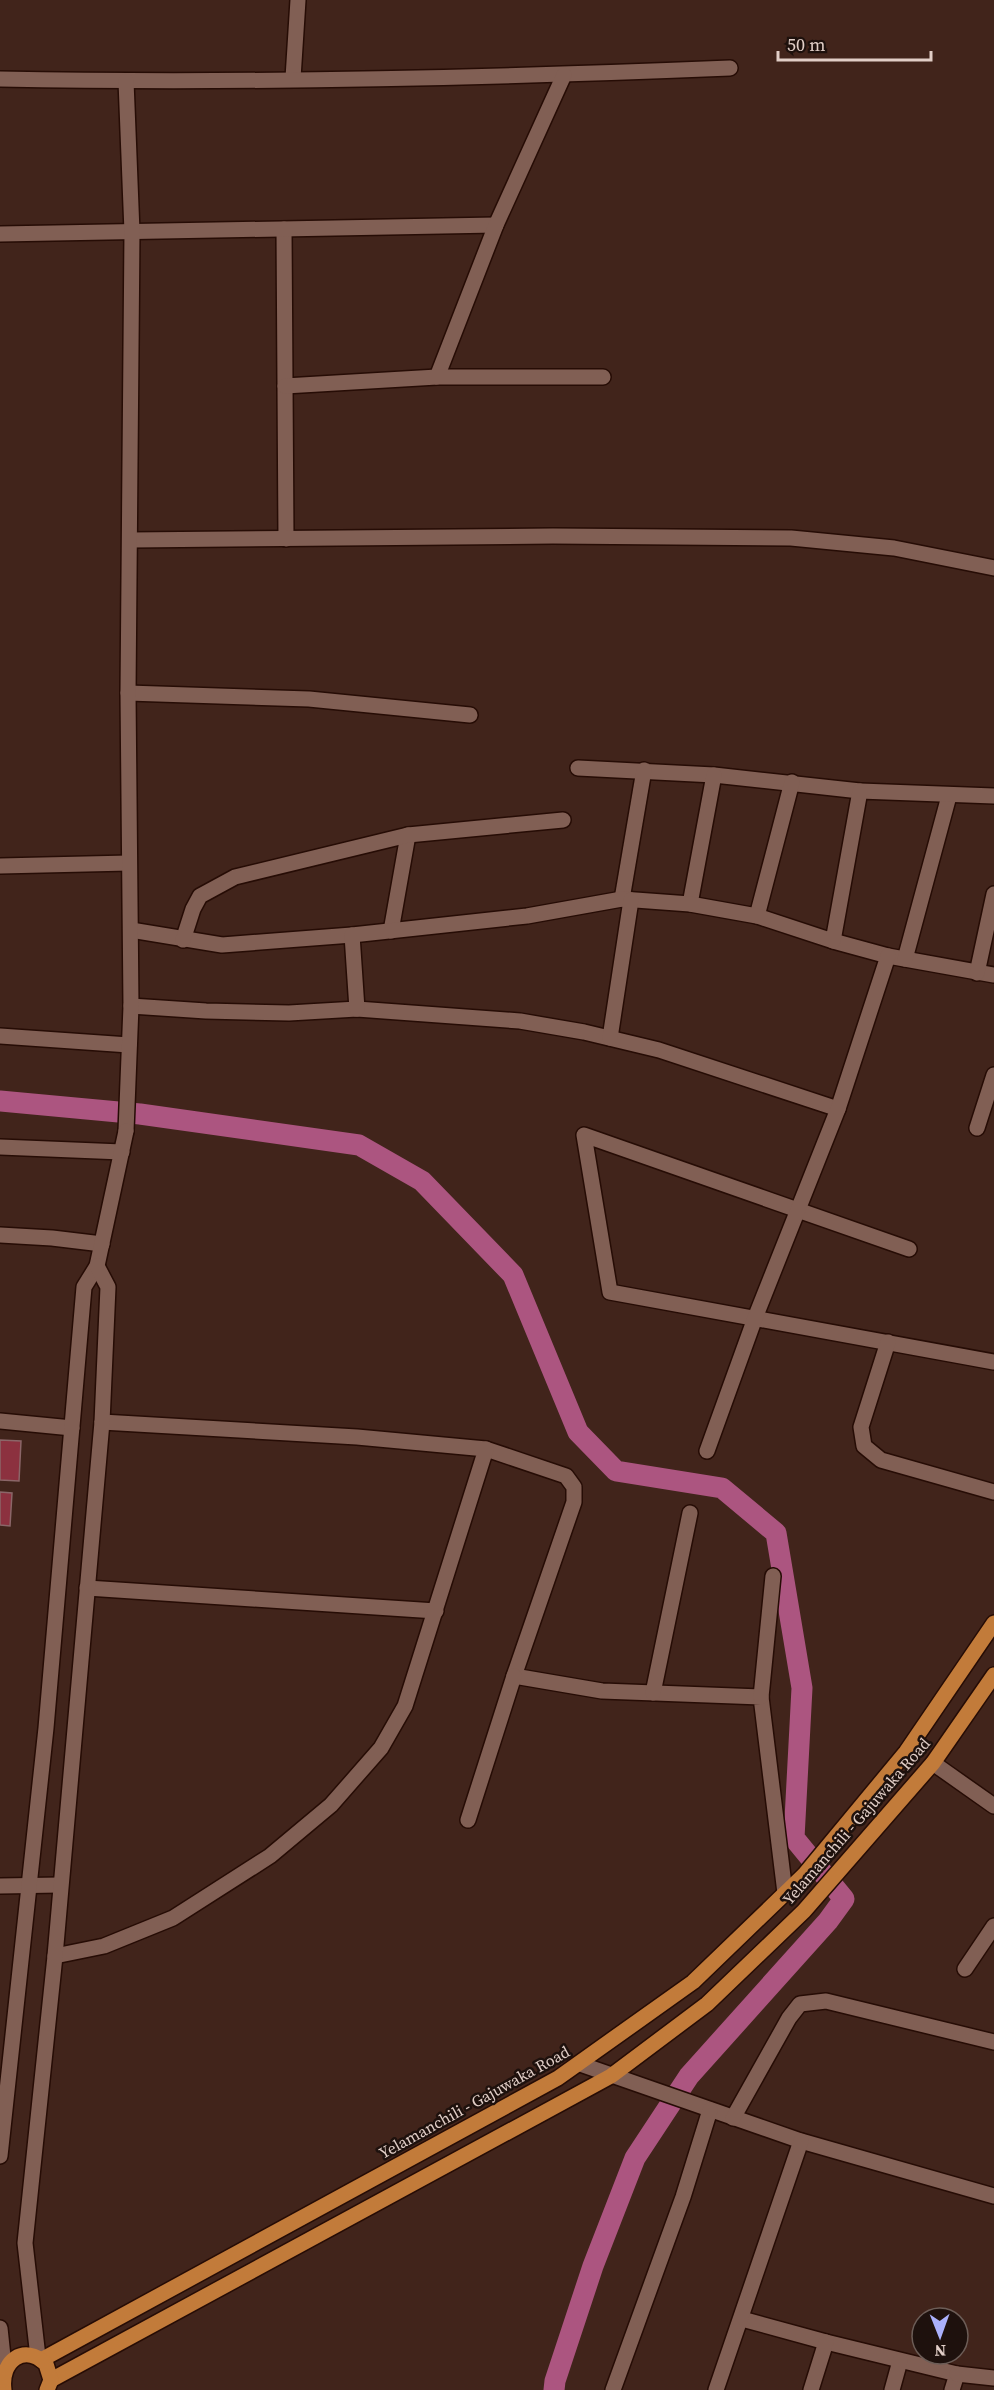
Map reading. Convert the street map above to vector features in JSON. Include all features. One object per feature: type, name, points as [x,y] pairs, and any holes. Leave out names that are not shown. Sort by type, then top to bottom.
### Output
[{"type":"main road","name":"Yelamanchili - Gajuwaka Road","points":[[2,2372],[18,2355],[40,2358],[580,2064],[693,1982],[804,1875],[906,1752],[994,1623]]},
{"type":"main road","name":"Yelamanchili - Gajuwaka Road","points":[[40,2358],[46,2364],[49,2385],[610,2076],[707,2004],[804,1911],[933,1763],[994,1675]]},
{"type":"main road","points":[[884,1778],[907,1793]]},
{"type":"main road","points":[[2,2372],[4,2390]]},
{"type":"street","points":[[293,78],[298,0]]},
{"type":"street","points":[[0,79],[126,81],[564,75],[730,68]]},
{"type":"street","points":[[437,377],[496,225],[564,75]]},
{"type":"street","points":[[0,2156],[46,1728],[84,1287],[97,1266],[126,1131],[128,1103],[131,1006],[128,693],[132,232],[126,81]]},
{"type":"street","points":[[0,234],[496,225]]},
{"type":"street","points":[[284,229],[286,539]]},
{"type":"street","points":[[285,386],[437,377],[603,377]]},
{"type":"street","points":[[131,540],[553,536],[791,538],[894,548],[994,568]]},
{"type":"street","points":[[128,693],[309,699],[470,715]]},
{"type":"street","points":[[578,768],[714,775],[860,791],[994,796]]},
{"type":"street","points":[[610,1038],[644,770]]},
{"type":"street","points":[[690,904],[714,775]]},
{"type":"street","points":[[757,916],[792,782]]},
{"type":"street","points":[[833,941],[860,791]]},
{"type":"street","points":[[905,959],[949,796]]},
{"type":"street","points":[[183,940],[193,909],[200,896],[225,882],[408,835],[563,820]]},
{"type":"street","points":[[391,931],[408,835]]},
{"type":"street","points":[[0,866],[129,863]]},
{"type":"street","points":[[977,973],[994,894]]},
{"type":"street","points":[[131,930],[222,945],[352,935],[527,916],[627,900],[690,904],[757,916],[888,956],[994,975]]},
{"type":"street","points":[[352,935],[357,1008]]},
{"type":"street","points":[[707,1451],[755,1318],[838,1108],[888,956]]},
{"type":"street","points":[[131,1006],[289,1013],[357,1008],[520,1021],[659,1050],[838,1108]]},
{"type":"street","points":[[0,1036],[129,1045]]},
{"type":"street","points":[[976,1128],[994,1075]]},
{"type":"street","points":[[909,1249],[584,1135],[610,1292],[994,1362]]},
{"type":"street","points":[[0,1147],[122,1152]]},
{"type":"street","points":[[0,1235],[102,1244]]},
{"type":"street","points":[[40,2358],[25,2243],[55,1956],[102,1422],[108,1287],[97,1266]]},
{"type":"street","points":[[888,1342],[861,1427],[864,1446],[881,1460],[994,1492]]},
{"type":"street","points":[[0,1421],[72,1428]]},
{"type":"street","points":[[102,1422],[357,1437],[486,1449],[566,1476],[574,1487],[574,1502],[514,1676],[468,1820]]},
{"type":"street","points":[[55,1956],[104,1946],[173,1918],[270,1856],[332,1805],[381,1748],[405,1706],[486,1449]]},
{"type":"street","points":[[653,1693],[690,1513]]},
{"type":"street","points":[[774,1576],[761,1697],[786,1893]]},
{"type":"street","points":[[87,1588],[436,1611]]},
{"type":"street","points":[[514,1676],[602,1691],[761,1697]]},
{"type":"street","points":[[933,1763],[994,1806]]},
{"type":"street","points":[[0,1886],[60,1885]]},
{"type":"street","points":[[965,1969],[994,1926]]},
{"type":"street","points":[[733,2118],[789,2018],[800,2004],[826,2001],[994,2042]]},
{"type":"street","points":[[580,2064],[801,2141],[994,2196]]},
{"type":"street","points":[[613,2390],[683,2197],[710,2110]]},
{"type":"street","points":[[716,2390],[801,2141]]},
{"type":"street","points":[[742,2319],[900,2361],[957,2374],[994,2378]]},
{"type":"street","points":[[0,2328],[2,2372]]},
{"type":"street","points":[[811,2390],[826,2342]]},
{"type":"street","points":[[892,2390],[900,2361]]},
{"type":"street","points":[[952,2390],[957,2374]]},
{"type":"building","points":[[0,1440],[21,1441],[19,1481],[0,1480]]},
{"type":"building","points":[[0,1492],[12,1493],[10,1526],[0,1525]]},
{"type":"waterway","points":[[0,1101],[140,1114],[359,1145],[422,1181],[513,1275],[578,1432],[616,1471],[722,1488],[776,1533],[802,1688],[794,1838],[844,1899],[828,1921],[689,2076],[635,2158],[593,2266],[554,2390]]}]
